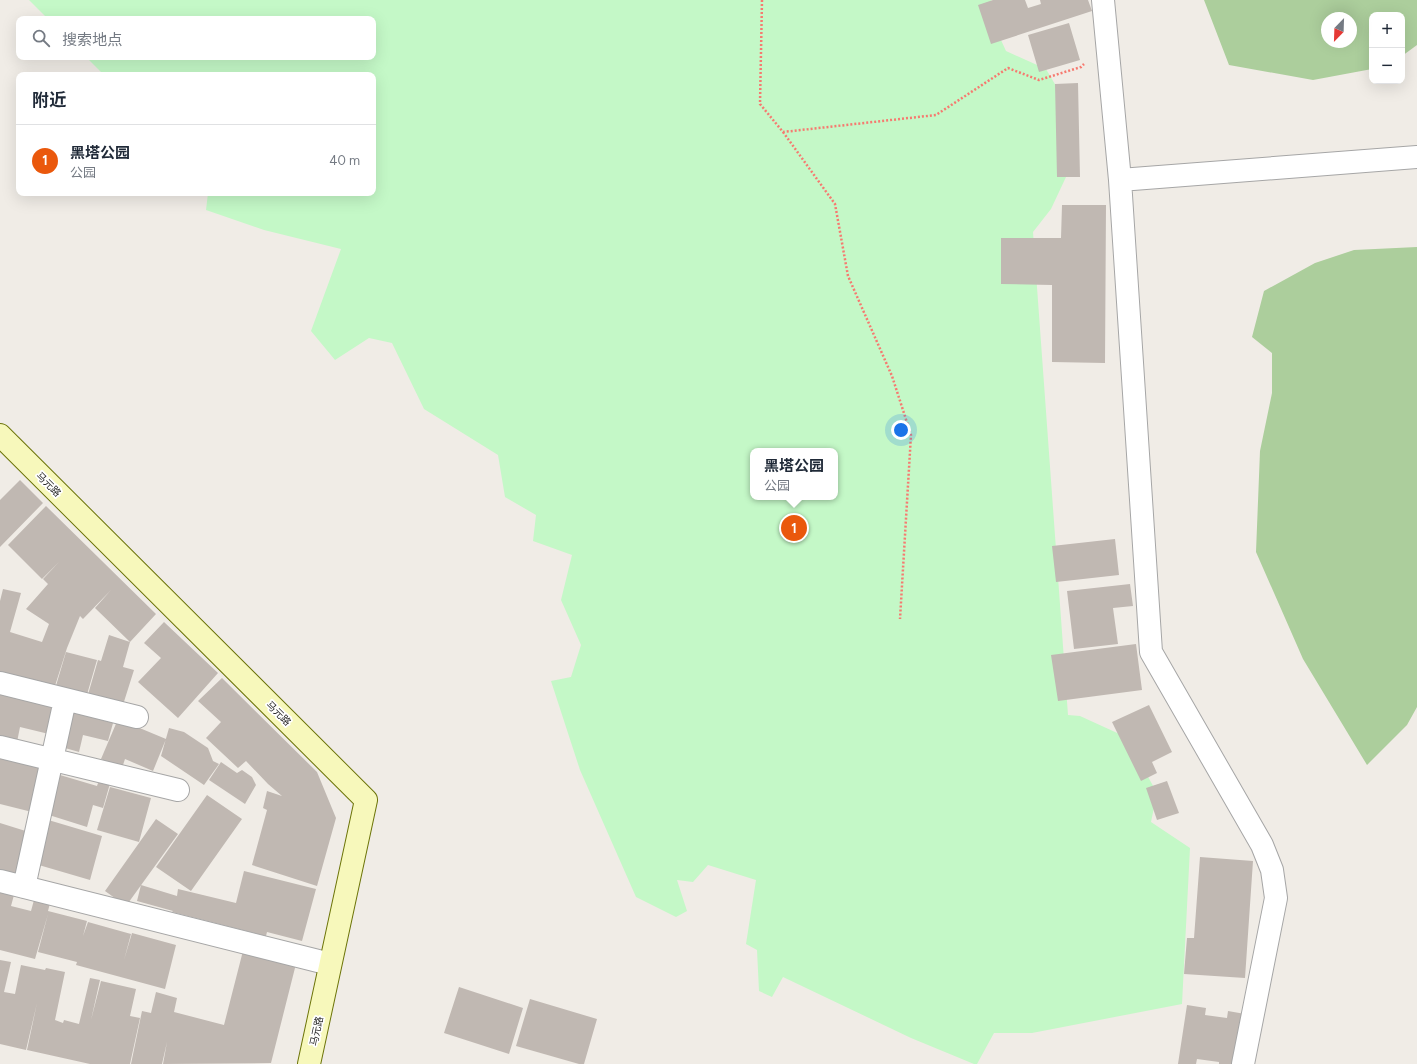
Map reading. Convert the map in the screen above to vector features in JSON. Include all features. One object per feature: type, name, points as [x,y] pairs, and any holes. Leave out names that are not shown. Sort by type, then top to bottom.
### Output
[{"type":"street","points":[[1103,0],[1120,180],[1151,652],[1262,846],[1272,870],[1276,898],[1243,1064]]},
{"type":"street","points":[[1120,180],[1417,157]]},
{"type":"street","name":"马元路","points":[[0,435],[366,800],[309,1064]]},
{"type":"street","points":[[0,683],[137,717]]},
{"type":"street","points":[[24,887],[65,700]]},
{"type":"street","points":[[0,746],[178,790]]},
{"type":"street","points":[[0,881],[330,964]]},
{"type":"path","points":[[762,0],[760,104],[783,132],[835,204],[848,276],[892,376],[910,435],[900,619]]},
{"type":"path","points":[[783,132],[936,115],[1008,68],[1039,80],[1081,67],[1107,41]]},
{"type":"green space","points":[[29,0],[992,0],[985,5],[1006,51],[1046,69],[1066,103],[1066,177],[1051,209],[1033,232],[1068,715],[1080,716],[1126,737],[1157,793],[1151,822],[1190,848],[1182,1004],[1032,1033],[994,1033],[977,1064],[974,1064],[911,1038],[783,977],[772,997],[759,991],[757,950],[746,944],[756,880],[708,865],[693,882],[677,880],[687,911],[676,917],[636,897],[580,770],[551,681],[571,677],[581,645],[561,600],[572,555],[533,541],[536,515],[505,497],[498,455],[424,409],[392,343],[369,338],[335,360],[311,331],[341,249],[264,230],[206,210],[208,196],[376,196],[376,72],[101,72],[89,60],[376,60],[376,16],[45,16]]},
{"type":"green space","points":[[1204,0],[1417,0],[1417,45],[1405,54],[1405,12],[1369,12],[1369,70],[1313,80],[1229,65]]},
{"type":"green space","points":[[1417,247],[1417,707],[1407,725],[1367,765],[1303,659],[1256,552],[1260,451],[1272,393],[1272,353],[1252,337],[1264,291],[1315,263],[1354,250]]},
{"type":"building","points":[[993,0],[1025,0],[1028,8],[1041,4],[1040,0],[1088,0],[1092,11],[991,44],[978,5]]},
{"type":"building","points":[[1069,23],[1080,60],[1039,72],[1028,35]]},
{"type":"building","points":[[1078,83],[1080,177],[1057,177],[1055,84]]},
{"type":"building","points":[[1062,205],[1106,205],[1105,363],[1052,362],[1052,285],[1001,284],[1001,238],[1061,238]]},
{"type":"building","points":[[20,480],[43,503],[0,547],[0,500]]},
{"type":"building","points":[[46,506],[156,614],[130,642],[95,608],[111,590],[83,619],[80,616],[67,648],[54,689],[0,673],[0,601],[3,589],[21,593],[10,632],[42,642],[49,624],[26,609],[48,584],[43,579],[59,562],[42,579],[8,545]]},
{"type":"building","points":[[1115,539],[1119,575],[1056,582],[1052,546]]},
{"type":"building","points":[[1130,584],[1133,606],[1113,608],[1118,644],[1074,649],[1067,591]]},
{"type":"building","points":[[164,622],[218,673],[178,718],[138,682],[161,658],[144,643]]},
{"type":"building","points":[[109,635],[130,642],[123,667],[134,670],[122,708],[87,698],[98,660],[101,661]]},
{"type":"building","points":[[1136,644],[1142,690],[1058,701],[1051,655]]},
{"type":"building","points":[[66,652],[97,660],[86,698],[55,689]]},
{"type":"building","points":[[222,678],[317,772],[336,818],[317,886],[252,865],[267,810],[263,808],[267,791],[282,796],[246,761],[238,768],[206,738],[221,722],[198,701]]},
{"type":"building","points":[[0,693],[59,707],[53,735],[20,727],[17,742],[0,738]]},
{"type":"building","points":[[67,705],[115,716],[108,741],[83,735],[79,752],[58,746]]},
{"type":"building","points":[[1149,705],[1172,752],[1152,762],[1157,773],[1141,781],[1112,722]]},
{"type":"building","points":[[118,719],[166,739],[153,771],[125,759],[122,768],[101,759]]},
{"type":"building","points":[[169,728],[184,732],[208,748],[213,761],[219,764],[204,785],[161,756]]},
{"type":"building","points":[[0,753],[44,763],[32,812],[0,804]]},
{"type":"building","points":[[221,762],[237,773],[242,770],[252,777],[256,785],[245,804],[209,780]]},
{"type":"building","points":[[60,775],[97,786],[100,777],[111,780],[103,808],[93,805],[87,827],[49,815]]},
{"type":"building","points":[[1167,781],[1179,813],[1157,820],[1146,788]]},
{"type":"building","points":[[110,787],[151,798],[139,842],[97,830]]},
{"type":"building","points":[[207,795],[242,819],[191,891],[156,867]]},
{"type":"building","points":[[45,819],[102,836],[90,880],[32,863]]},
{"type":"building","points":[[156,819],[178,834],[126,906],[105,891]]},
{"type":"building","points":[[0,823],[32,833],[18,876],[0,870]]},
{"type":"building","points":[[1200,857],[1253,861],[1245,978],[1184,974],[1187,938],[1194,938]]},
{"type":"building","points":[[244,871],[316,889],[302,941],[267,932],[266,936],[172,912],[173,911],[137,901],[141,885],[177,896],[178,889],[236,903]]},
{"type":"building","points":[[0,892],[14,895],[11,906],[31,911],[34,900],[50,903],[48,911],[87,921],[83,936],[88,922],[131,934],[124,960],[132,933],[176,945],[165,989],[76,965],[77,962],[38,952],[48,914],[35,959],[0,950]]},
{"type":"building","points":[[245,943],[298,956],[271,1063],[163,1064],[167,1042],[162,1064],[131,1064],[142,1011],[151,1013],[156,992],[177,998],[174,1012],[224,1025]]},
{"type":"building","points":[[0,960],[11,962],[4,992],[15,994],[21,965],[65,972],[55,1020],[63,1023],[64,1020],[79,1024],[90,978],[100,980],[91,1020],[101,981],[136,989],[130,1016],[140,1018],[130,1064],[90,1064],[27,1050],[37,1003],[26,1050],[0,1044]]},
{"type":"building","points":[[459,987],[523,1008],[509,1054],[444,1033]]},
{"type":"building","points":[[530,999],[597,1019],[584,1064],[579,1064],[516,1046]]},
{"type":"building","points":[[1187,1005],[1206,1008],[1205,1015],[1227,1018],[1228,1011],[1245,1014],[1238,1064],[1219,1064],[1219,1062],[1197,1059],[1196,1064],[1178,1064]]},
{"type":"place","name":"黑塔公园","points":[[794,528]]}]
